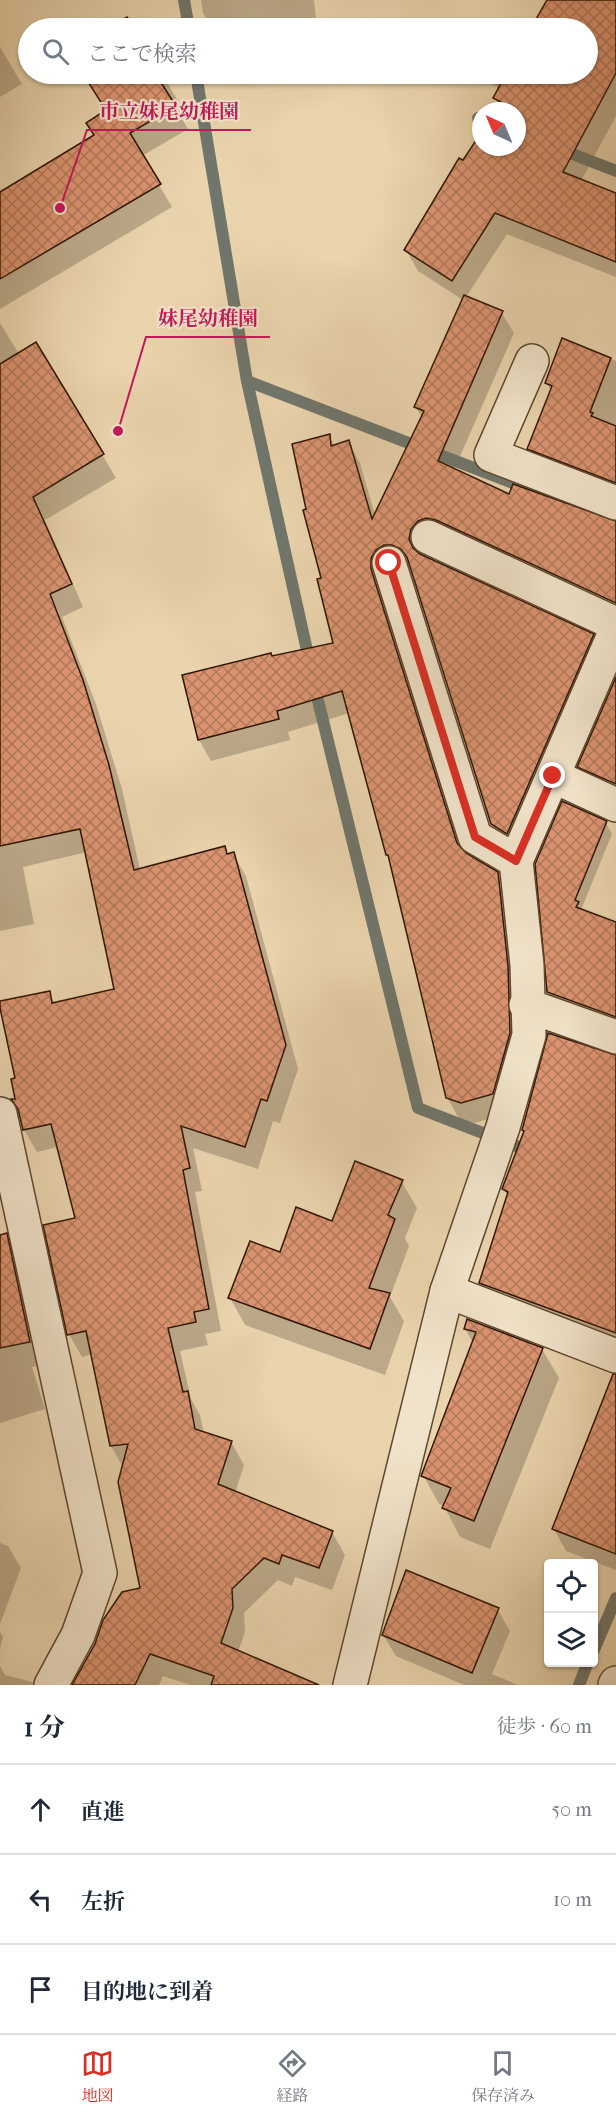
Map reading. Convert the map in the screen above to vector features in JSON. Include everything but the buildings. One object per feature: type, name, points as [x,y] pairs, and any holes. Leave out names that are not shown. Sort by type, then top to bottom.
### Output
[{"type":"street","points":[[532,361],[491,455],[616,503]]},
{"type":"street","points":[[428,537],[616,624]]},
{"type":"street","points":[[389,563],[475,837],[516,861]]},
{"type":"street","points":[[350,1685],[447,1291],[499,1136],[528,1035],[527,965],[516,861],[616,630]]},
{"type":"street","points":[[553,776],[616,805]]},
{"type":"street","points":[[526,1005],[616,1037]]},
{"type":"street","points":[[0,1114],[100,1573],[78,1635],[51,1685]]},
{"type":"street","points":[[447,1291],[616,1356]]},
{"type":"waterway","points":[[184,0],[187,18]]},
{"type":"waterway","points":[[198,84],[247,381],[310,664]]},
{"type":"waterway","points":[[557,148],[616,171]]},
{"type":"waterway","points":[[247,381],[573,506]]},
{"type":"waterway","points":[[314,684],[418,1108],[532,1152]]},
{"type":"waterway","points":[[598,1641],[616,1598]]},
{"type":"waterway","points":[[579,1685],[586,1667]]},
{"type":"place","name":"市立妹尾幼稚園","points":[[60,208]]},
{"type":"place","name":"妹尾幼稚園","points":[[118,431]]},
{"type":"route","points":[[389,563],[475,837],[516,861],[553,776]]}]
